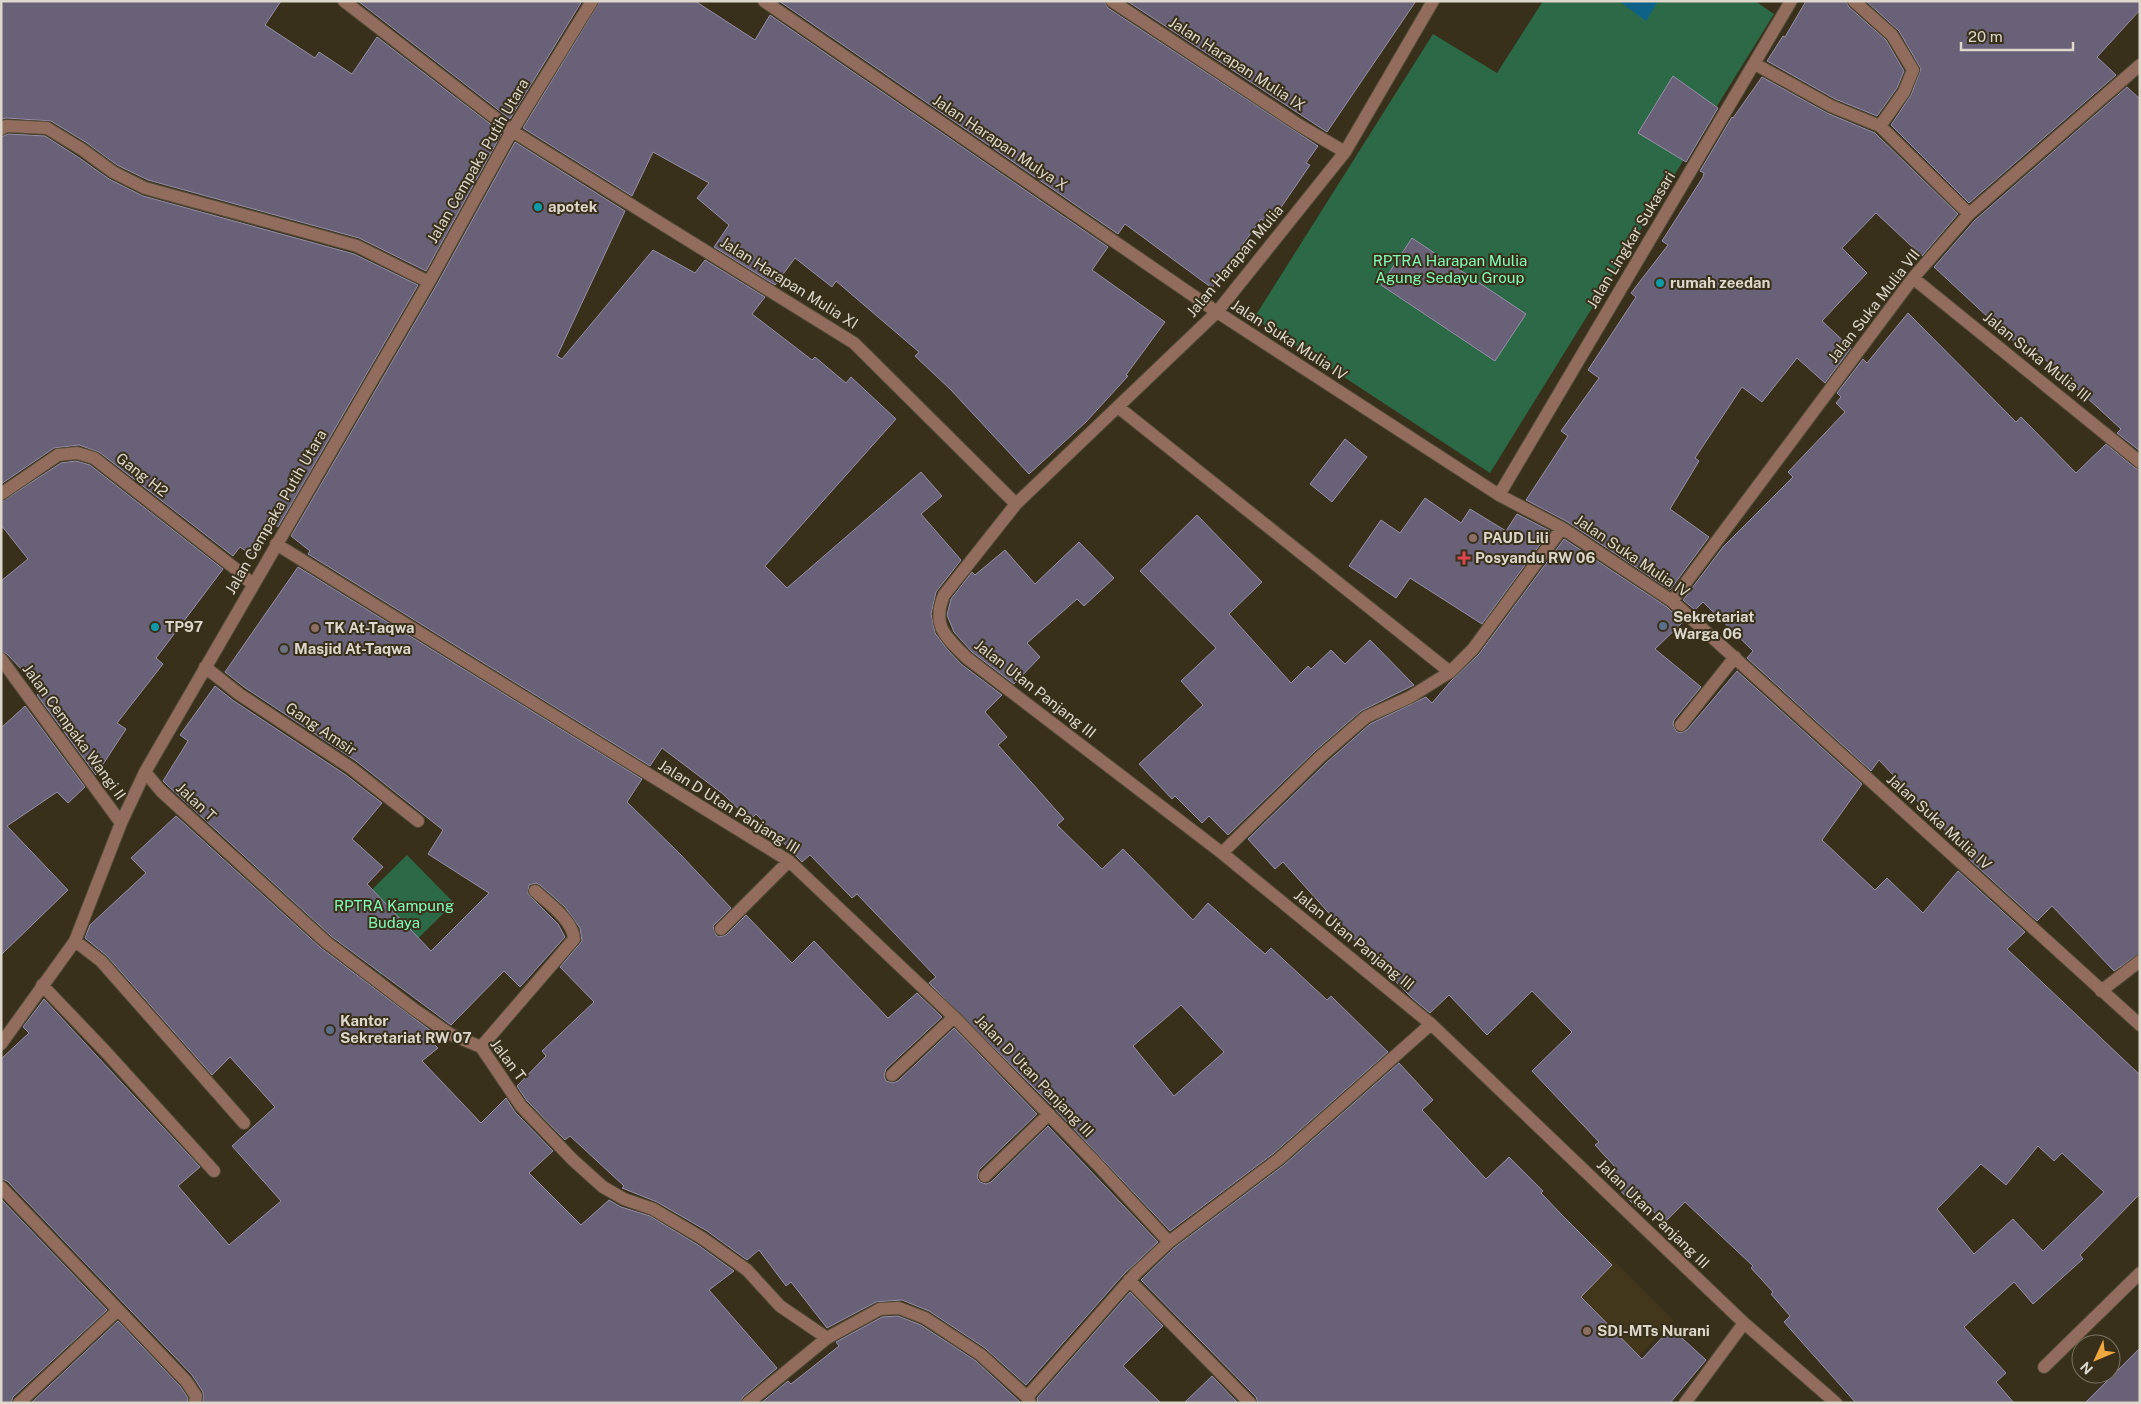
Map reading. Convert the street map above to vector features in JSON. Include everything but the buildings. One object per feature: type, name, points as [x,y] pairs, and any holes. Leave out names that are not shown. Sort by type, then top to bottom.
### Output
[{"type":"street","name":"Jalan Harapan Mulia XI","points":[[344,1],[512,131],[854,343],[1016,504]]},
{"type":"street","name":"Jalan Cempaka Putih Utara","points":[[1,1044],[75,941],[121,823],[145,772],[429,282],[512,131],[592,1]]},
{"type":"street","name":"Jalan Harapan Mulya X","points":[[764,1],[1217,312]]},
{"type":"street","name":"Jalan Harapan Mulia IX","points":[[1112,1],[1299,125],[1345,152]]},
{"type":"street","name":"Jalan Harapan Mulia","points":[[1016,504],[1217,312],[1345,152],[1433,1]]},
{"type":"street","points":[[1854,1],[1892,35],[1913,70],[1904,92],[1880,126]]},
{"type":"street","name":"Jalan Lingkar Sukasari","points":[[1498,495],[1755,64],[1785,3]]},
{"type":"street","points":[[1755,64],[1831,106],[1880,126],[1970,214]]},
{"type":"street","name":"Jalan Suka Mulia VII","points":[[1672,601],[1913,278],[1970,214],[2140,65]]},
{"type":"street","points":[[3,126],[48,128],[84,150],[113,172],[145,188],[356,246],[429,282]]},
{"type":"street","name":"Jalan Suka Mulia III","points":[[1913,278],[2140,462]]},
{"type":"street","name":"Jalan Suka Mulia IV","points":[[1217,312],[1498,495],[1562,528],[1672,601],[2140,1025]]},
{"type":"street","points":[[1118,407],[1450,672]]},
{"type":"street","name":"Gang H2","points":[[1,494],[58,454],[76,453],[94,458],[237,570],[253,585]]},
{"type":"street","name":"Jalan Utan Panjang III","points":[[1016,504],[944,595],[938,610],[940,625],[950,641],[967,658],[1222,853],[1431,1024],[1744,1323],[1836,1403]]},
{"type":"street","points":[[1222,853],[1320,757],[1366,717],[1410,697],[1450,672],[1473,649],[1562,528]]},
{"type":"street","name":"Jalan D Utan Panjang III","points":[[276,544],[789,862],[954,1017],[1049,1114],[1169,1242]]},
{"type":"street","points":[[1681,725],[1735,657]]},
{"type":"street","name":"Jalan Cempaka Wangi II","points":[[1,659],[121,823]]},
{"type":"street","name":"Gang Amsir","points":[[205,667],[239,694],[351,768],[418,821]]},
{"type":"street","name":"Jalan T","points":[[145,772],[168,798],[326,942],[415,1010],[450,1034],[481,1048],[521,1106],[573,1160],[603,1187],[624,1200],[653,1209],[702,1238],[747,1270],[780,1306],[827,1338]]},
{"type":"street","points":[[721,929],[789,862]]},
{"type":"street","points":[[481,1048],[574,939],[574,934],[565,919],[535,891]]},
{"type":"street","points":[[75,941],[101,961],[244,1123]]},
{"type":"street","points":[[2101,991],[2140,961]]},
{"type":"street","points":[[42,985],[214,1171]]},
{"type":"street","points":[[892,1075],[954,1017]]},
{"type":"street","points":[[748,1403],[827,1338],[880,1309],[899,1308],[925,1318],[981,1355],[1028,1400],[1129,1280],[1169,1242],[1279,1160],[1431,1024]]},
{"type":"street","points":[[985,1176],[1049,1114]]},
{"type":"street","points":[[1,1187],[117,1311],[186,1381],[196,1396],[195,1403]]},
{"type":"street","points":[[2044,1367],[2140,1273]]},
{"type":"street","points":[[1129,1280],[1250,1403]]},
{"type":"street","points":[[19,1403],[117,1311]]},
{"type":"street","points":[[1685,1403],[1744,1323]]},
{"type":"shaded area","name":"SDI-MTs Nurani","points":[[1595,1242],[1673,1320],[1610,1386],[1520,1318]]},
{"type":"green space","name":"RPTRA Harapan Mulia Agung Sedayu Group","points":[[1543,1],[1755,1],[1774,14],[1490,473],[1254,318],[1433,34],[1497,73]]},
{"type":"green space","name":"RPTRA Kampung Budaya","points":[[407,855],[454,903],[381,975],[334,927]]},
{"type":"water","points":[[1619,1],[1658,1],[1646,21]]},
{"type":"place","name":"apotek","points":[[538,207]]},
{"type":"place","name":"rumah zeedan","points":[[1660,283]]},
{"type":"place","name":"PAUD Lili","points":[[1473,538]]},
{"type":"place","name":"Posyandu RW 06","points":[[1464,558]]},
{"type":"place","name":"Sekretariat Warga 06","points":[[1663,626]]},
{"type":"place","name":"TP97","points":[[155,627]]},
{"type":"place","name":"TK At-Taqwa","points":[[315,628]]},
{"type":"place","name":"Masjid At-Taqwa","points":[[284,649]]},
{"type":"place","name":"Kantor Sekretariat RW 07","points":[[330,1030]]},
{"type":"place","name":"SDI-MTs Nurani","points":[[1587,1331]]}]
